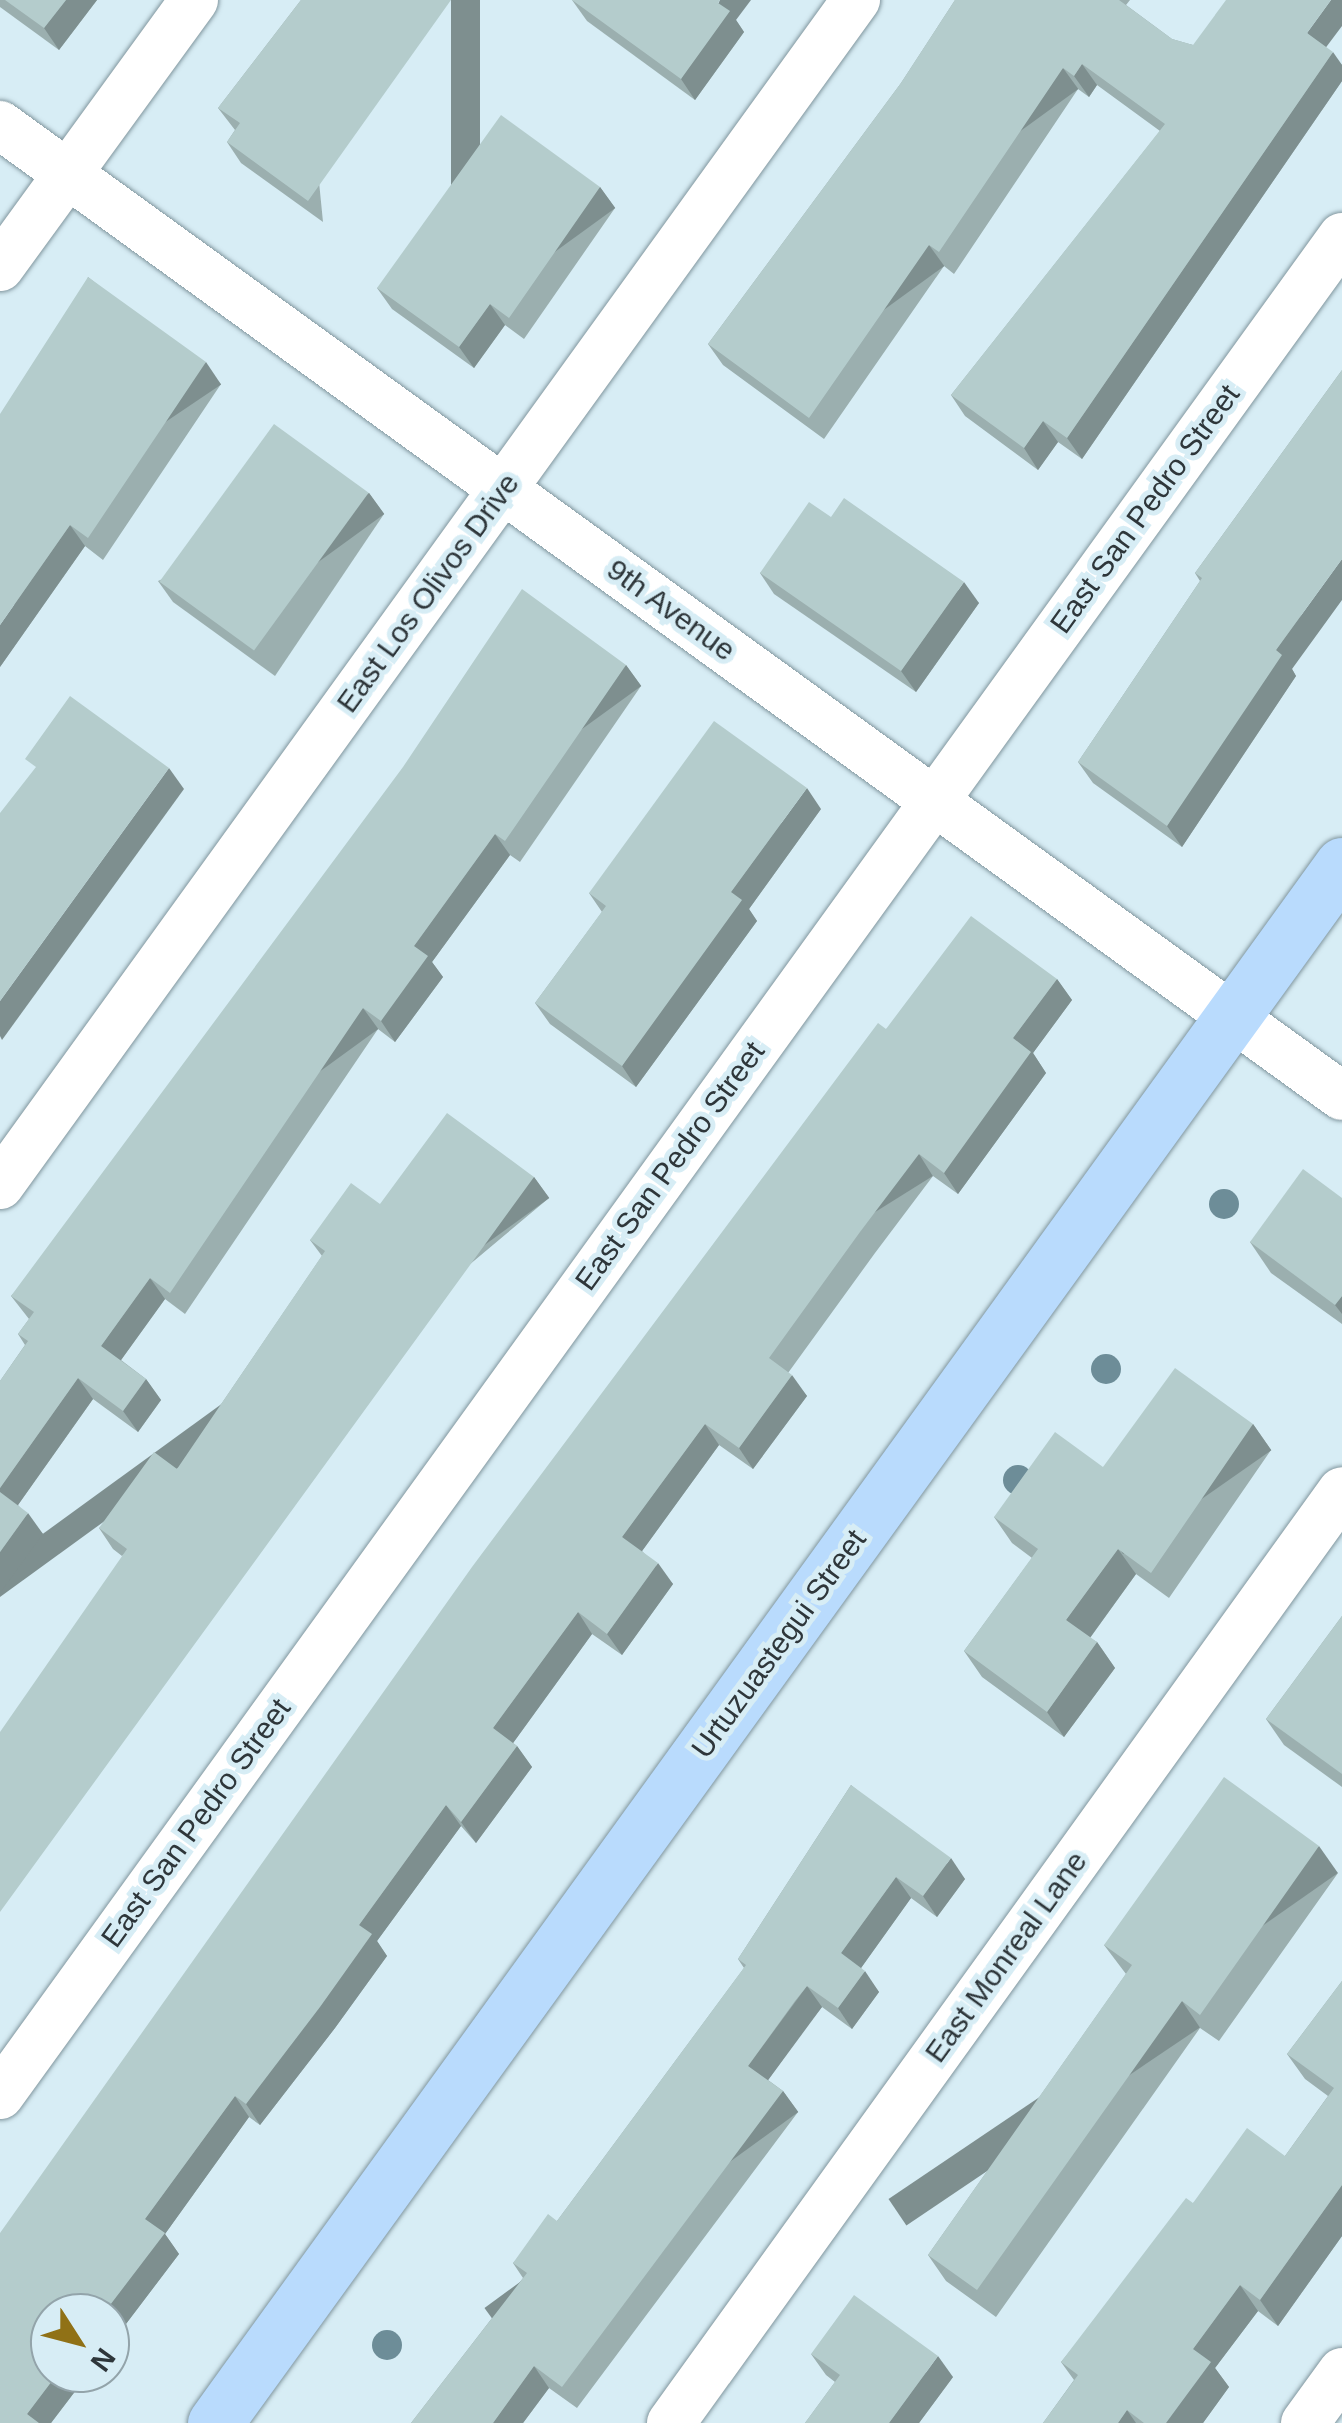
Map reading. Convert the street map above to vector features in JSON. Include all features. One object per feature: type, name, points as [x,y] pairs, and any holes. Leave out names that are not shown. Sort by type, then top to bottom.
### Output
[{"type":"main road","name":"Urtuzuastegui Street","points":[[215,2423],[1342,865]]},
{"type":"street","points":[[0,267],[194,0]]},
{"type":"street","name":"East Los Olivos Drive","points":[[9,1154],[503,489],[856,0]]},
{"type":"street","name":"9th Avenue","points":[[0,125],[1342,1096]]},
{"type":"street","name":"East San Pedro Street","points":[[0,2095],[1342,238]]},
{"type":"street","name":"East Monreal Lane","points":[[671,2423],[1342,1491]]},
{"type":"street","points":[[1305,2423],[1342,2372]]},
{"type":"building","points":[[5,0],[66,0],[44,28]]},
{"type":"building","points":[[301,0],[451,0],[308,201],[227,142],[240,123],[218,108]]},
{"type":"building","points":[[572,0],[720,0],[718,3],[730,11],[681,79]]},
{"type":"building","points":[[955,0],[1119,0],[1172,39],[1193,45],[1226,0],[1331,0],[1307,33],[1333,52],[1067,438],[1043,421],[1024,448],[951,395],[1165,124],[1082,64],[1074,76],[1063,68],[939,252],[929,245],[809,418],[708,344],[901,83]]},
{"type":"building","points":[[501,115],[600,187],[509,318],[490,304],[459,347],[377,288]]},
{"type":"building","points":[[88,277],[206,362],[88,538],[70,525],[0,625],[0,414]]},
{"type":"building","points":[[1342,370],[1342,559],[1276,650],[1282,655],[1167,826],[1078,762],[1202,578],[1195,573]]},
{"type":"building","points":[[274,424],[369,493],[254,651],[159,582]]},
{"type":"building","points":[[844,498],[964,582],[901,671],[760,573],[809,502],[831,517]]},
{"type":"building","points":[[522,589],[626,665],[505,841],[495,834],[414,946],[428,956],[381,1021],[363,1008],[170,1293],[150,1278],[101,1346],[146,1379],[123,1411],[78,1378],[0,1488],[0,1381],[28,1341],[18,1334],[34,1312],[11,1296],[403,767]]},
{"type":"building","points":[[70,696],[169,768],[0,1001],[0,813],[36,767],[25,759]]},
{"type":"building","points":[[714,721],[807,788],[731,892],[742,900],[622,1066],[535,1003],[606,906],[589,893]]},
{"type":"building","points":[[971,916],[1057,979],[1013,1038],[1031,1052],[944,1173],[919,1154],[769,1358],[792,1375],[739,1448],[705,1424],[622,1537],[658,1563],[607,1634],[578,1612],[493,1728],[517,1746],[461,1822],[446,1805],[359,1925],[372,1934],[320,2007],[246,2104],[235,2096],[145,2219],[165,2233],[119,2293],[30,2293],[30,2393],[43,2393],[27,2414],[39,2423],[0,2423],[0,2233],[472,1567],[878,1023],[886,1029]]},
{"type":"building","points":[[447,1113],[534,1177],[0,1912],[0,1732],[127,1549],[99,1528],[154,1452],[177,1469],[325,1251],[310,1240],[351,1183],[380,1204]]},
{"type":"building","points":[[1303,1169],[1342,1198],[1342,1296],[1335,1305],[1250,1242]]},
{"type":"building","points":[[1175,1368],[1253,1424],[1151,1573],[1118,1549],[1066,1620],[1097,1642],[1047,1712],[964,1651],[1038,1549],[994,1517],[1055,1432],[1103,1467]]},
{"type":"building","points":[[0,1492],[28,1513],[0,1552]]},
{"type":"building","points":[[1342,1616],[1342,1774],[1266,1719]]},
{"type":"building","points":[[1224,1777],[1319,1846],[1200,2015],[1182,2001],[977,2290],[928,2255],[1132,1965],[1104,1945]]},
{"type":"building","points":[[851,1785],[951,1858],[923,1896],[896,1877],[841,1953],[865,1971],[838,2008],[807,1986],[795,2001],[748,2066],[783,2091],[562,2387],[534,2366],[493,2423],[411,2423],[527,2273],[513,2263],[548,2214],[557,2221],[746,1965],[738,1959]]},
{"type":"building","points":[[1342,1981],[1342,2185],[1260,2300],[1240,2285],[1193,2349],[1211,2362],[1166,2423],[1144,2423],[1127,2410],[1118,2423],[1043,2423],[1078,2375],[1061,2362],[1186,2198],[1193,2203],[1247,2128],[1285,2156],[1334,2088],[1287,2054]]},
{"type":"building","points":[[854,2295],[938,2356],[889,2423],[805,2423],[840,2375],[811,2354]]}]
